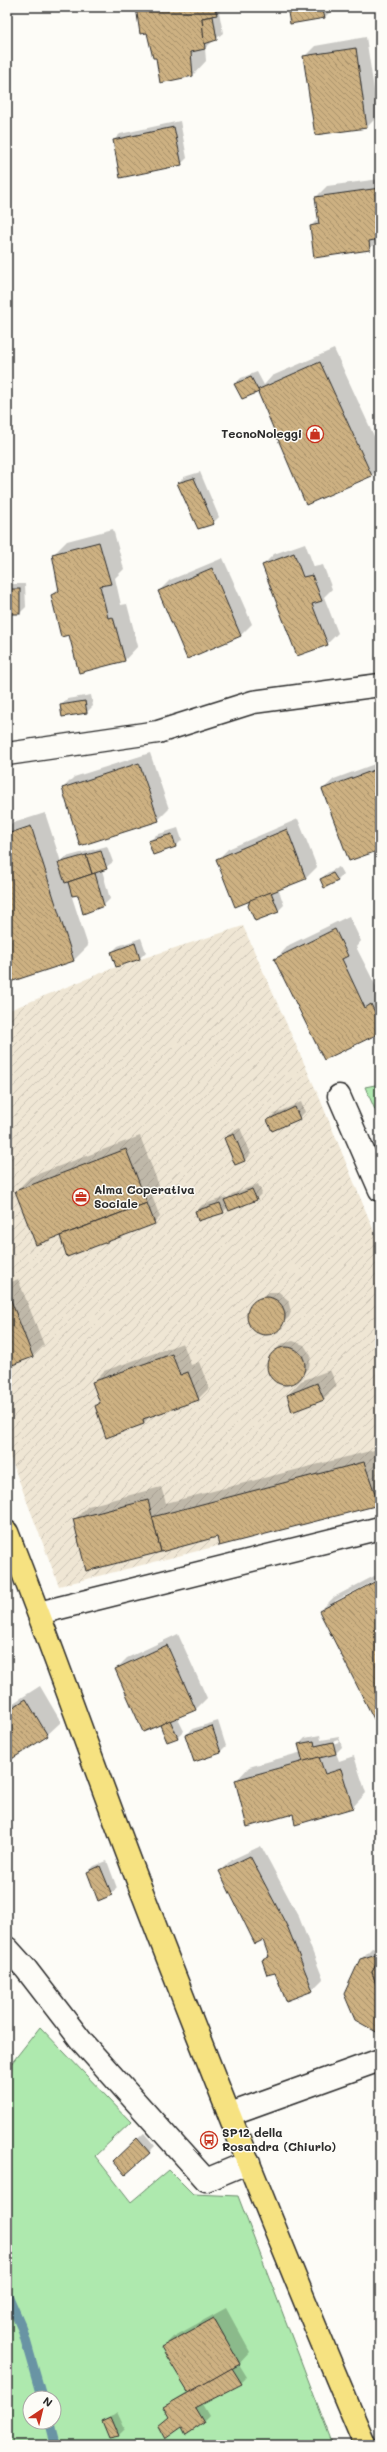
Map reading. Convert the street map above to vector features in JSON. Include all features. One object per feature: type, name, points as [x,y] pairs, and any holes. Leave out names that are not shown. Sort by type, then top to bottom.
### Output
[{"type":"main road","points":[[7,1532],[39,1613],[144,1896],[294,2277],[365,2445]]},
{"type":"street","points":[[7,754],[158,732],[253,702],[380,685]]},
{"type":"street","points":[[339,1096],[380,1190]]},
{"type":"street","points":[[39,1613],[380,1528]]},
{"type":"street","points":[[7,1948],[26,1969],[83,2043],[206,2180],[249,2162]]},
{"type":"street","points":[[230,2114],[380,2060]]},
{"type":"shaded area","points":[[243,926],[320,1099],[380,1246],[380,1505],[59,1586],[7,1449],[7,1011],[116,967]]},
{"type":"green space","points":[[380,1084],[380,1121],[365,1087]]},
{"type":"green space","points":[[40,2027],[131,2122],[95,2156],[131,2202],[169,2170],[193,2194],[238,2196],[333,2445],[7,2445],[7,2069]]},
{"type":"building","points":[[136,7],[215,7],[217,15],[202,18],[205,49],[191,52],[193,76],[160,83],[156,58],[153,58],[147,33],[140,34]]},
{"type":"building","points":[[287,7],[352,7],[323,11],[325,18],[290,24]]},
{"type":"building","points":[[213,16],[217,40],[204,44],[202,18]]},
{"type":"building","points":[[356,48],[367,128],[315,135],[303,56]]},
{"type":"building","points":[[174,127],[182,165],[120,178],[113,140]]},
{"type":"building","points":[[380,188],[380,239],[369,241],[370,250],[314,258],[310,226],[319,224],[315,197]]},
{"type":"building","name":"TecnoNoleggi","points":[[320,362],[372,476],[306,505],[257,390]]},
{"type":"building","points":[[251,377],[259,392],[242,399],[234,384]]},
{"type":"building","points":[[194,478],[214,524],[198,529],[177,483]]},
{"type":"building","points":[[99,542],[111,584],[100,586],[108,618],[113,617],[125,661],[79,673],[69,635],[61,637],[51,595],[59,591],[52,554]]},
{"type":"building","points":[[294,553],[303,577],[312,575],[322,601],[312,604],[328,645],[297,656],[262,565]]},
{"type":"building","points":[[212,568],[241,636],[187,659],[158,591]]},
{"type":"building","points":[[7,589],[20,589],[20,614],[7,614]]},
{"type":"building","points":[[85,701],[87,713],[62,717],[60,705]]},
{"type":"building","points":[[139,763],[159,821],[80,846],[62,788]]},
{"type":"building","points":[[380,768],[380,850],[349,861],[322,789]]},
{"type":"building","points":[[31,826],[74,961],[7,983],[7,834]]},
{"type":"building","points":[[287,829],[306,879],[235,907],[216,859]]},
{"type":"building","points":[[172,834],[176,847],[153,855],[148,841]]},
{"type":"building","points":[[101,851],[107,869],[92,874],[86,855]]},
{"type":"building","points":[[86,855],[92,874],[65,883],[58,863]]},
{"type":"building","points":[[95,873],[104,906],[83,914],[78,895],[72,896],[68,882]]},
{"type":"building","points":[[333,873],[338,881],[324,888],[320,879]]},
{"type":"building","points":[[271,892],[279,912],[255,921],[248,906],[250,900]]},
{"type":"building","points":[[335,929],[348,956],[342,959],[365,1008],[371,1004],[380,1023],[380,1033],[324,1060],[274,959]]},
{"type":"building","points":[[135,943],[140,959],[116,967],[111,952]]},
{"type":"building","points":[[295,1107],[300,1119],[272,1131],[267,1120]]},
{"type":"building","points":[[234,1134],[245,1161],[235,1165],[224,1138]]},
{"type":"building","name":"Alma Coperativa Sociale","points":[[126,1149],[147,1203],[36,1245],[15,1191]]},
{"type":"building","points":[[252,1189],[257,1200],[229,1211],[224,1200]]},
{"type":"building","points":[[147,1203],[155,1224],[67,1257],[60,1236]]},
{"type":"building","points":[[220,1203],[224,1213],[198,1221],[195,1211]]},
{"type":"building","points":[[7,1290],[33,1357],[7,1367]]},
{"type":"building","points":[[262,1297],[270,1297],[277,1300],[282,1305],[285,1316],[282,1327],[277,1332],[270,1335],[262,1335],[255,1332],[250,1327],[247,1320],[247,1312],[250,1305],[255,1300]]},
{"type":"building","points":[[282,1347],[290,1347],[300,1352],[304,1359],[304,1373],[300,1380],[290,1385],[282,1385],[272,1380],[270,1377],[267,1370],[267,1362],[272,1352],[275,1350]]},
{"type":"building","points":[[172,1354],[180,1375],[188,1372],[199,1400],[143,1419],[144,1424],[106,1438],[95,1406],[100,1403],[92,1382]]},
{"type":"building","points":[[317,1383],[324,1400],[292,1412],[287,1395]]},
{"type":"building","points":[[364,1462],[379,1505],[219,1546],[217,1537],[161,1552],[152,1517]]},
{"type":"building","points":[[148,1500],[161,1552],[86,1571],[73,1519]]},
{"type":"building","points":[[380,1579],[380,1721],[376,1723],[319,1611]]},
{"type":"building","points":[[167,1645],[196,1710],[143,1732],[115,1669]]},
{"type":"building","points":[[26,1699],[48,1736],[7,1762],[7,1711]]},
{"type":"building","points":[[170,1720],[178,1738],[167,1742],[160,1725]]},
{"type":"building","points":[[212,1726],[221,1753],[194,1762],[185,1735]]},
{"type":"building","points":[[314,1741],[315,1746],[333,1742],[336,1754],[303,1762],[298,1744]]},
{"type":"building","points":[[319,1757],[325,1774],[341,1769],[353,1808],[295,1825],[293,1814],[247,1827],[235,1780]]},
{"type":"building","points":[[250,1856],[288,1928],[313,1991],[286,2001],[275,1973],[267,1975],[262,1960],[269,1957],[263,1940],[255,1944],[219,1871]]},
{"type":"building","points":[[100,1866],[112,1895],[98,1901],[87,1872]]},
{"type":"building","points":[[380,1953],[380,1958],[372,1972],[380,1996],[380,2034],[355,2020],[344,1994],[360,1959]]},
{"type":"building","points":[[380,1958],[380,1996],[372,1972]]},
{"type":"building","points":[[137,2138],[150,2153],[125,2175],[113,2161]]},
{"type":"building","points":[[214,2318],[240,2364],[189,2393],[161,2347]]},
{"type":"building","points":[[232,2368],[242,2384],[195,2408],[204,2423],[186,2435],[182,2427],[165,2439],[158,2426],[169,2417],[163,2407]]},
{"type":"building","points":[[111,2417],[119,2436],[109,2438],[102,2421]]},
{"type":"waterway","points":[[7,2294],[22,2328],[40,2390]]},
{"type":"waterway","points":[[52,2430],[56,2445]]},
{"type":"place","name":"TecnoNoleggi","points":[[315,434]]},
{"type":"place","name":"Alma Coperativa Sociale","points":[[81,1197]]},
{"type":"place","name":"SP12 della Rosandra (Chiurlo)","points":[[209,2140]]}]
